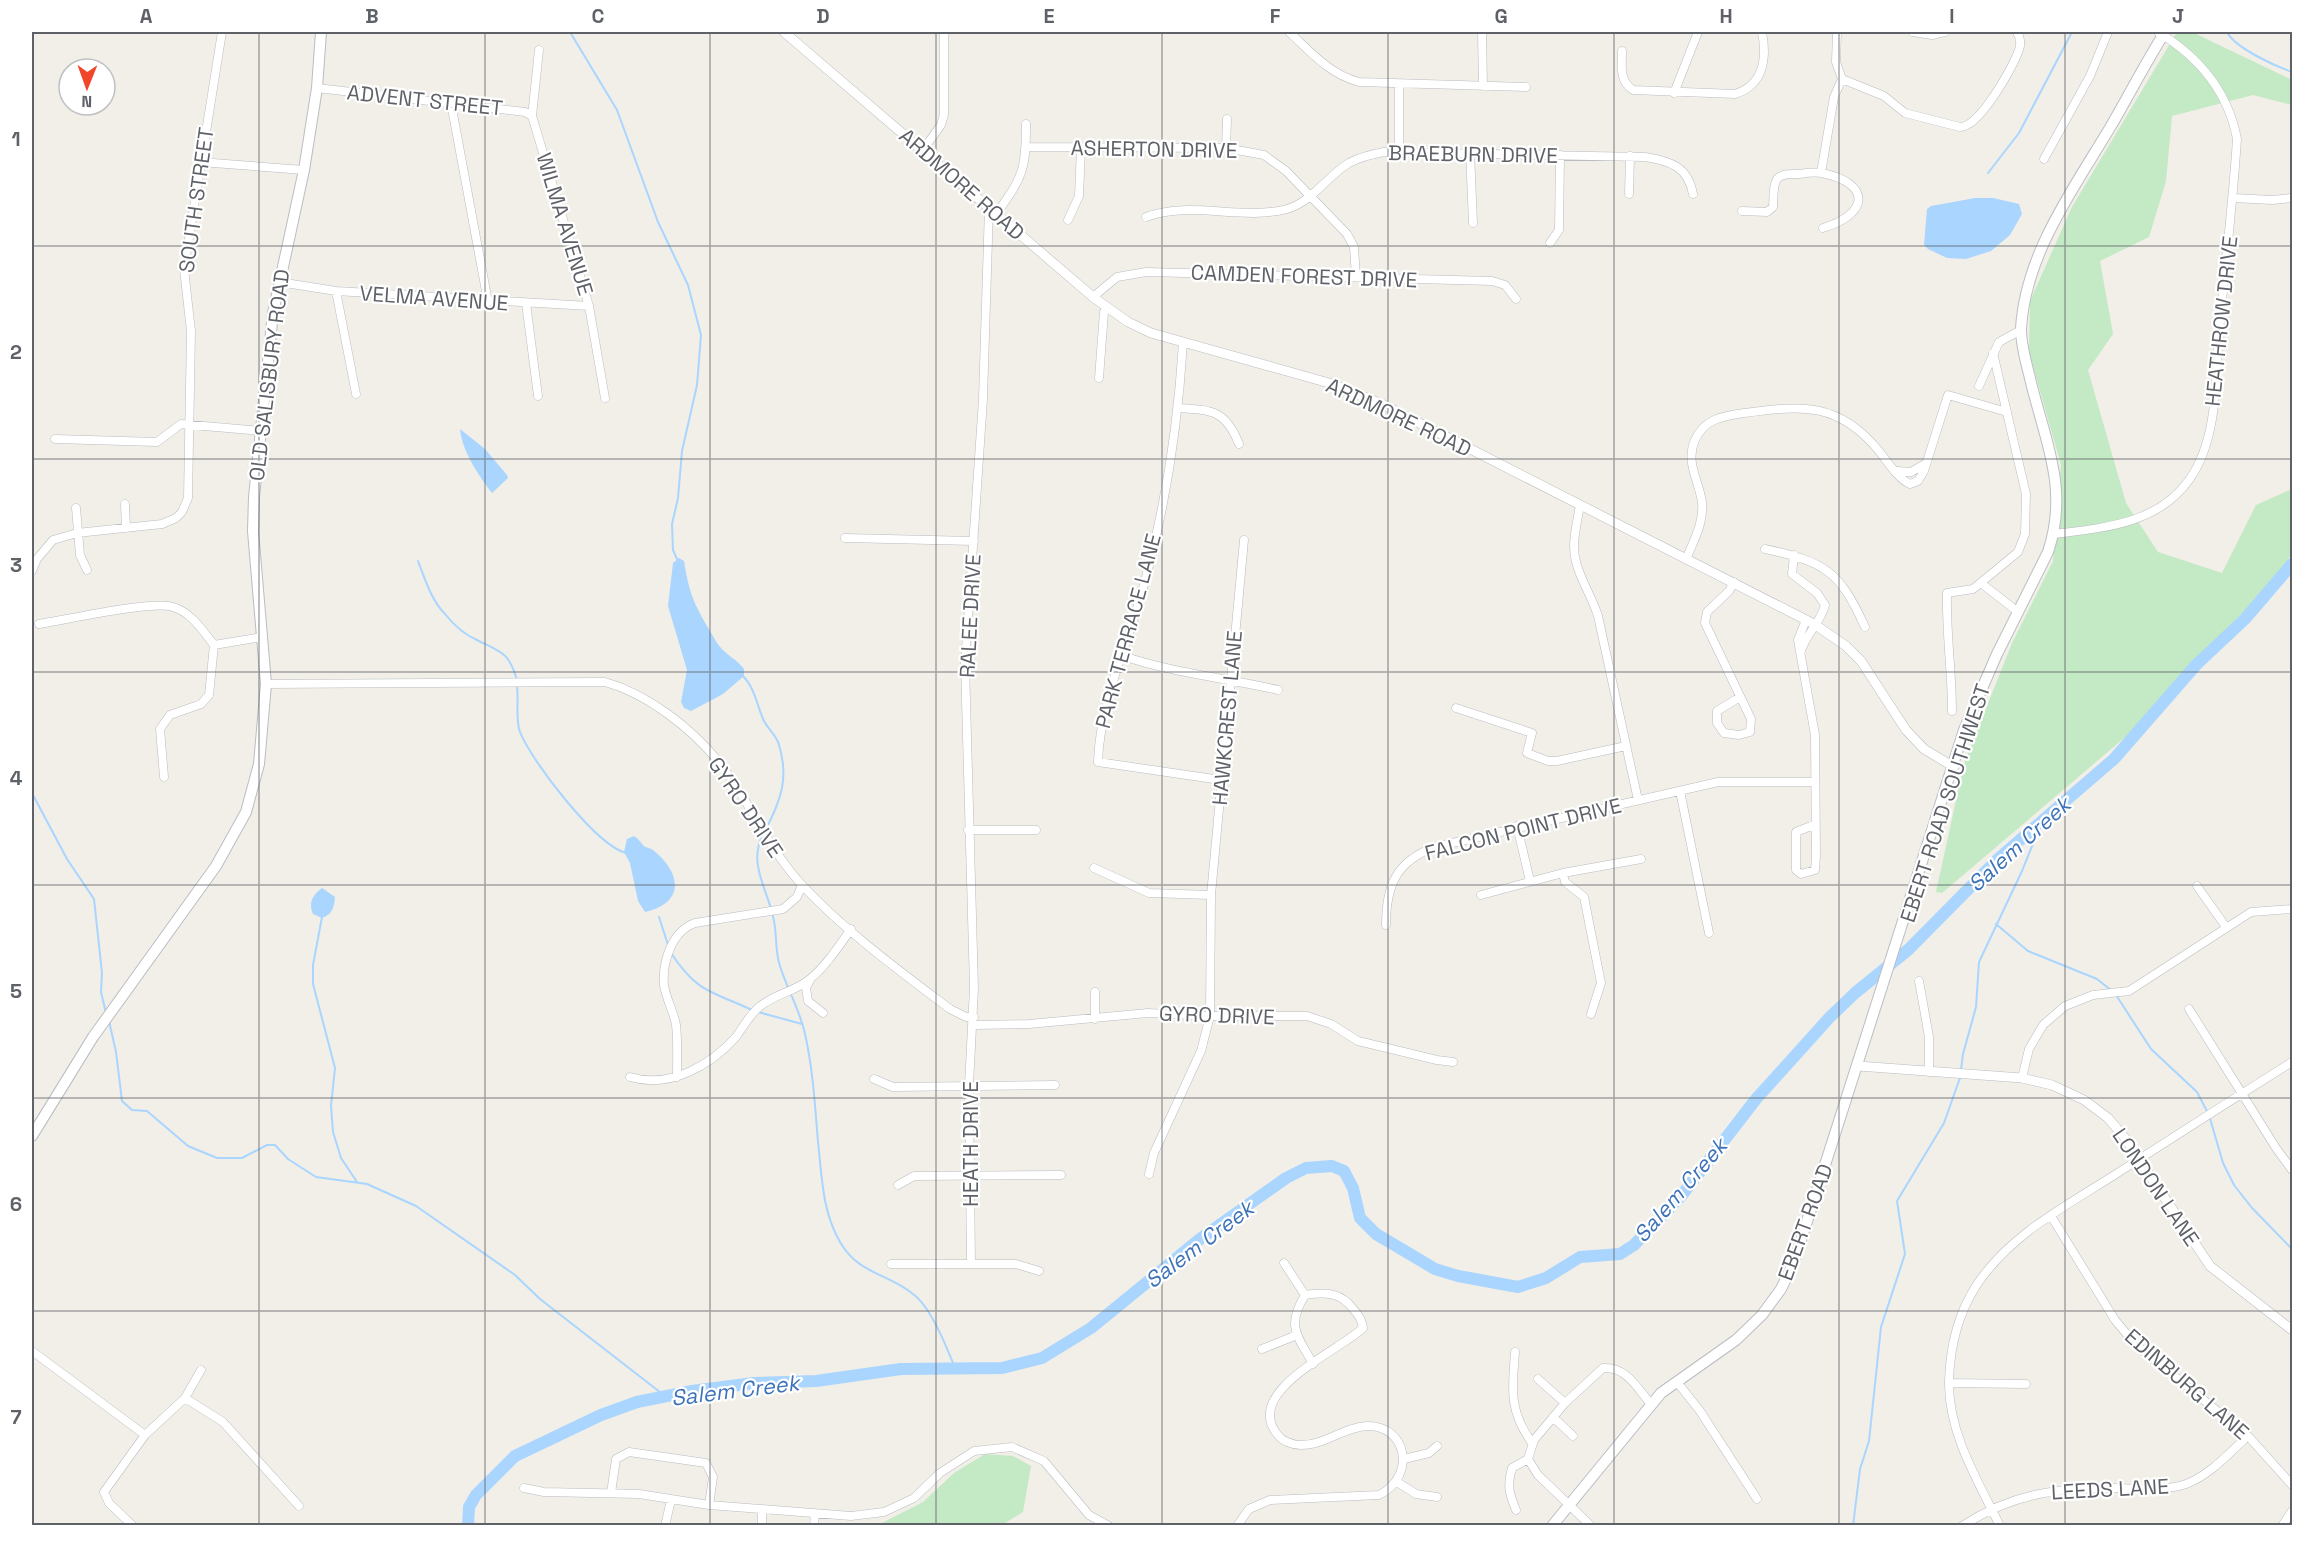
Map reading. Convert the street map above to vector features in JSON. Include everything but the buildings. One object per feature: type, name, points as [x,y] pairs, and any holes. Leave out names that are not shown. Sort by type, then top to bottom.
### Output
[{"type":"main road","name":"OLD SALISBURY ROAD","points":[[32,1136],[93,1037],[234,837],[254,789],[263,734],[266,684],[253,531],[279,282],[304,170],[317,88],[321,32]]},
{"type":"main road","name":"EBERT ROAD SOUTHWEST","points":[[1898,942],[1977,696],[2054,534],[2058,501],[2056,478],[2031,383],[2021,330],[2030,279],[2045,241],[2162,33]]},
{"type":"main road","name":"EBERT ROAD","points":[[1552,1526],[1651,1404],[1677,1382],[1736,1340],[1762,1315],[1781,1289],[1811,1214],[1898,942]]},
{"type":"street","name":"SOUTH STREET","points":[[126,528],[162,524],[176,518],[182,512],[188,498],[191,331],[184,269],[222,32]]},
{"type":"street","name":"ARDMORE ROAD","points":[[784,32],[1093,297],[1128,322],[1151,333],[1183,343],[1329,383],[1382,404],[1810,622],[1846,646],[1861,661],[1906,730],[1924,749],[1954,766]]},
{"type":"street","points":[[922,150],[941,125],[944,116],[944,32]]},
{"type":"street","points":[[1289,32],[1342,78],[1359,82],[1526,87]]},
{"type":"street","points":[[1482,32],[1483,86]]},
{"type":"street","points":[[1674,93],[1698,32]]},
{"type":"street","points":[[1622,51],[1623,77],[1627,86],[1633,90],[1723,95],[1746,91],[1755,82],[1763,67],[1765,49],[1761,32]]},
{"type":"street","points":[[1821,173],[1834,98],[1842,79],[1836,62],[1837,32]]},
{"type":"street","points":[[1913,32],[1932,35],[1945,32]]},
{"type":"street","points":[[1842,79],[1884,96],[1905,113],[1966,127],[1980,116],[2007,73],[2020,46],[2017,32]]},
{"type":"street","points":[[2044,159],[2090,76],[2108,32]]},
{"type":"street","name":"HEATHROW DRIVE","points":[[2054,534],[2128,523],[2172,498],[2189,480],[2209,432],[2237,139],[2226,102],[2209,74],[2162,33]]},
{"type":"street","name":"WILMA AVENUE","points":[[539,50],[532,116],[590,306],[605,398]]},
{"type":"street","points":[[1399,84],[1399,152]]},
{"type":"street","name":"ADVENT STREET","points":[[317,88],[525,112],[532,116]]},
{"type":"street","points":[[451,103],[488,302]]},
{"type":"street","points":[[1226,148],[1227,119]]},
{"type":"street","points":[[992,211],[1020,182],[1025,164],[1026,124]]},
{"type":"street","name":"ASHERTON DRIVE","points":[[1026,147],[1226,148],[1264,154],[1286,171],[1347,234],[1354,247],[1356,277]]},
{"type":"street","points":[[1068,220],[1078,196],[1081,148]]},
{"type":"street","name":"BRAEBURN DRIVE","points":[[1146,217],[1166,210],[1270,213],[1291,208],[1310,196],[1350,162],[1378,153],[1399,152],[1630,156],[1661,160],[1678,168],[1690,179],[1693,194]]},
{"type":"street","points":[[1470,152],[1473,223]]},
{"type":"street","points":[[1550,243],[1559,230],[1560,155]]},
{"type":"street","points":[[1629,194],[1630,156]]},
{"type":"street","points":[[200,162],[304,170]]},
{"type":"street","points":[[1742,211],[1767,212],[1773,207],[1774,187],[1778,178],[1784,174],[1821,173],[1850,183],[1856,189],[1858,197],[1857,207],[1851,216],[1823,228]]},
{"type":"street","points":[[2233,198],[2272,200],[2292,198]]},
{"type":"street","name":"RALEE DRIVE","points":[[974,1021],[965,664],[983,399],[992,211]]},
{"type":"street","name":"CAMDEN FOREST DRIVE","points":[[1093,297],[1107,283],[1136,272],[1492,281],[1505,285],[1516,299]]},
{"type":"street","name":"VELMA AVENUE","points":[[279,282],[336,291],[488,302],[590,306]]},
{"type":"street","points":[[336,291],[356,394]]},
{"type":"street","points":[[526,303],[538,396]]},
{"type":"street","points":[[1099,378],[1104,312],[1108,308]]},
{"type":"street","points":[[1979,386],[1993,353],[2004,338],[2021,330]]},
{"type":"street","name":"PARK TERRACE LANE","points":[[1183,343],[1179,408],[1146,579],[1102,717],[1098,762],[1221,780]]},
{"type":"street","points":[[1952,711],[1952,656],[1946,627],[1947,593],[1973,589],[1981,583],[2018,552],[2025,534],[2026,494],[1993,353]]},
{"type":"street","points":[[1686,559],[1702,518],[1702,502],[1693,469],[1692,454],[1695,440],[1703,428],[1722,416],[1778,408],[1813,408],[1828,411],[1865,434],[1895,471],[1911,472],[1925,464],[1932,451],[1948,395],[2007,412]]},
{"type":"street","points":[[1179,408],[1215,413],[1231,423],[1239,444]]},
{"type":"street","points":[[55,439],[157,442],[181,424],[262,431]]},
{"type":"street","points":[[32,572],[46,546],[62,537],[77,533],[126,528],[124,504]]},
{"type":"street","points":[[1580,505],[1574,539],[1576,561],[1581,577],[1590,591],[1598,616],[1638,800]]},
{"type":"street","points":[[76,508],[80,555],[87,570]]},
{"type":"street","points":[[845,538],[974,541]]},
{"type":"street","name":"HAWKCREST LANE","points":[[1149,1174],[1154,1153],[1201,1051],[1210,1016],[1211,895],[1244,540]]},
{"type":"street","points":[[1765,549],[1814,561],[1839,581],[1865,627]]},
{"type":"street","points":[[1794,555],[1792,574],[1817,593],[1825,605],[1823,615],[1810,622],[1798,640],[1815,735],[1816,824],[1815,870],[1801,874],[1796,870],[1796,832],[1816,824]]},
{"type":"street","points":[[1734,582],[1729,591],[1707,612],[1705,623],[1740,696],[1751,719],[1750,732],[1739,735],[1724,733],[1717,723],[1717,711],[1740,696]]},
{"type":"street","points":[[1981,583],[2018,612]]},
{"type":"street","points":[[39,624],[140,607],[173,606],[193,619],[214,645],[209,695],[201,704],[170,715],[160,729],[164,777]]},
{"type":"street","points":[[214,645],[262,637]]},
{"type":"street","points":[[1123,656],[1155,667],[1230,679],[1278,690]]},
{"type":"street","name":"GYRO DRIVE","points":[[266,684],[605,682],[628,688],[678,724],[720,763],[775,852],[802,885],[851,929],[950,1009],[974,1021],[1095,1019],[1148,1012],[1210,1016],[1307,1017],[1331,1024],[1358,1041],[1453,1062]]},
{"type":"street","points":[[1456,708],[1532,733],[1527,753],[1548,761],[1626,746]]},
{"type":"street","name":"FALCON POINT DRIVE","points":[[1386,925],[1386,902],[1392,882],[1407,862],[1420,853],[1517,826],[1680,791],[1738,781],[1815,782]]},
{"type":"street","points":[[1680,791],[1709,933]]},
{"type":"street","points":[[1517,826],[1530,881]]},
{"type":"street","points":[[968,830],[1036,830]]},
{"type":"street","points":[[1481,895],[1563,873],[1641,859]]},
{"type":"street","points":[[1094,868],[1149,892],[1211,895]]},
{"type":"street","points":[[1563,873],[1565,882],[1584,897],[1601,983],[1591,1014]]},
{"type":"street","points":[[677,1077],[675,1023],[664,984],[666,961],[676,936],[684,928],[696,923],[783,909],[797,897],[802,885]]},
{"type":"street","points":[[2197,886],[2226,927]]},
{"type":"street","points":[[2022,1078],[2029,1049],[2043,1025],[2065,1006],[2093,995],[2129,991],[2251,912],[2292,909]]},
{"type":"street","points":[[823,1013],[808,1001],[806,988],[851,929]]},
{"type":"street","points":[[630,1077],[643,1081],[659,1081],[677,1077],[711,1060],[735,1037],[759,1007],[810,980]]},
{"type":"street","points":[[1919,981],[1929,1036],[1929,1072]]},
{"type":"street","points":[[1095,992],[1095,1019]]},
{"type":"street","points":[[2189,1009],[2292,1170]]},
{"type":"street","name":"HEATH DRIVE","points":[[971,1264],[968,1174],[969,1085],[974,1021]]},
{"type":"street","points":[[2000,1526],[1956,1428],[1949,1383],[1954,1341],[1962,1312],[1976,1287],[2017,1239],[2292,1062]]},
{"type":"street","name":"LONDON LANE","points":[[1858,1066],[2022,1078],[2052,1085],[2084,1100],[2117,1127],[2210,1266],[2292,1330]]},
{"type":"street","points":[[874,1079],[893,1087],[1055,1085]]},
{"type":"street","points":[[898,1185],[914,1176],[1061,1175]]},
{"type":"street","name":"EDINBURG LANE","points":[[2051,1216],[2115,1320],[2135,1344],[2248,1436],[2292,1485]]},
{"type":"street","points":[[1284,1263],[1305,1295]]},
{"type":"street","points":[[891,1264],[1016,1264],[1039,1271]]},
{"type":"street","points":[[1237,1526],[1250,1509],[1270,1500],[1379,1495],[1393,1488],[1402,1475],[1404,1459],[1394,1437],[1382,1428],[1357,1427],[1327,1440],[1299,1445],[1289,1443],[1277,1435],[1270,1413],[1277,1392],[1363,1328],[1362,1321],[1347,1299],[1333,1294],[1305,1295]]},
{"type":"street","points":[[1305,1295],[1294,1318],[1294,1329],[1313,1364]]},
{"type":"street","points":[[1262,1348],[1297,1335]]},
{"type":"street","points":[[32,1351],[145,1436]]},
{"type":"street","points":[[1515,1352],[1511,1395],[1516,1416],[1532,1443]]},
{"type":"street","points":[[1591,1526],[1538,1475],[1528,1459],[1532,1443],[1564,1403],[1599,1369],[1611,1367],[1624,1372],[1651,1404]]},
{"type":"street","points":[[133,1526],[109,1503],[104,1492],[145,1436],[185,1398],[201,1370]]},
{"type":"street","points":[[1538,1379],[1564,1403]]},
{"type":"street","points":[[1677,1382],[1700,1411],[1757,1499]]},
{"type":"street","points":[[1949,1383],[2026,1384]]},
{"type":"street","points":[[185,1398],[223,1422],[299,1506]]},
{"type":"street","points":[[1553,1417],[1573,1436]]},
{"type":"street","name":"LEEDS LANE","points":[[1962,1526],[1991,1508],[2045,1492],[2175,1487],[2205,1474],[2248,1436]]},
{"type":"street","points":[[1404,1459],[1429,1453],[1437,1446]]},
{"type":"street","points":[[524,1488],[544,1492],[611,1493],[709,1505],[851,1516],[884,1512],[914,1498],[940,1473],[974,1450],[1012,1447],[1044,1461],[1089,1515],[1108,1526]]},
{"type":"street","points":[[611,1493],[616,1459],[629,1452],[706,1463],[713,1477],[709,1505]]},
{"type":"street","points":[[1516,1510],[1508,1483],[1512,1468],[1528,1459]]},
{"type":"street","points":[[1397,1482],[1416,1494],[1437,1497]]},
{"type":"street","points":[[665,1526],[671,1500]]},
{"type":"street","points":[[762,1510],[762,1526]]},
{"type":"street","points":[[2282,1526],[2292,1511]]},
{"type":"street","points":[[814,1526],[815,1514]]},
{"type":"green space","points":[[2177,32],[2192,32],[2292,80],[2292,105],[2253,95],[2172,116],[2166,181],[2149,237],[2100,261],[2113,334],[2088,370],[2126,503],[2158,552],[2222,573],[2256,505],[2292,489],[2292,554],[2267,587],[2130,733],[1942,893],[1936,892],[1964,764],[2012,643],[2053,561],[2061,465],[2029,352],[2030,301],[2072,207]]},
{"type":"green space","points":[[985,1454],[1013,1456],[1031,1466],[1023,1512],[1002,1525],[878,1525],[923,1502],[954,1473]]},
{"type":"water","points":[[1975,198],[1993,198],[2019,204],[2022,214],[2010,235],[1991,251],[1966,259],[1947,258],[1924,245],[1927,209],[1931,206]]},
{"type":"water","points":[[460,429],[485,449],[507,475],[508,478],[492,493],[468,454]]},
{"type":"water","points":[[679,558],[684,561],[696,605],[717,643],[744,669],[744,676],[723,694],[691,711],[684,708],[681,702],[687,670],[668,606],[673,563]]},
{"type":"water","points":[[634,836],[663,859],[674,877],[673,894],[667,902],[645,912],[638,901],[630,863],[624,852],[627,839]]},
{"type":"water","points":[[322,888],[335,897],[332,910],[322,918],[313,914],[311,902]]},
{"type":"waterway","points":[[570,32],[617,110],[658,222],[688,285],[701,335],[697,385],[682,451],[678,498],[672,524],[673,550],[677,559]]},
{"type":"waterway","points":[[1988,173],[2019,133],[2072,32]]},
{"type":"waterway","points":[[2227,32],[2247,50],[2292,72]]},
{"type":"waterway","points":[[418,561],[429,589],[440,608],[464,632],[503,654],[511,664],[517,680]]},
{"type":"waterway","name":"Salem Creek","points":[[468,1526],[469,1507],[476,1495],[515,1456],[601,1415],[637,1402],[692,1391],[754,1383],[816,1381],[901,1369],[1002,1368],[1042,1358],[1091,1328],[1200,1239],[1286,1178],[1306,1168],[1332,1166],[1344,1171],[1353,1188],[1360,1218],[1376,1234],[1435,1269],[1458,1276],[1518,1287],[1546,1278],[1580,1257],[1620,1254],[1634,1245],[1682,1195],[1756,1099],[1829,1018],[1855,993],[1908,950],[1998,859],[2114,759],[2196,665],[2245,619],[2292,564]]},
{"type":"waterway","points":[[743,676],[753,692],[764,721],[778,742],[782,757],[782,788],[766,829]]},
{"type":"waterway","points":[[517,686],[517,715],[520,732],[537,762],[582,819],[613,847],[626,853]]},
{"type":"waterway","points":[[32,793],[67,859],[94,899],[102,973],[101,992],[106,1013]]},
{"type":"waterway","points":[[1961,1070],[1976,1007],[1979,962],[2022,871],[2043,819]]},
{"type":"waterway","points":[[763,834],[757,856],[758,867],[774,921],[778,961],[800,1016],[808,1047],[822,1181],[826,1206],[834,1230],[840,1242],[856,1261],[903,1287],[920,1300],[938,1328],[955,1368]]},
{"type":"waterway","points":[[322,917],[313,965],[313,984],[335,1068],[331,1106],[333,1132],[341,1158],[357,1182]]},
{"type":"waterway","points":[[659,917],[669,948]]},
{"type":"waterway","points":[[1996,924],[2028,951],[2097,979],[2112,991]]},
{"type":"waterway","points":[[671,953],[689,977],[698,984],[752,1010]]},
{"type":"waterway","points":[[2116,995],[2151,1049],[2197,1092],[2209,1115],[2223,1163],[2234,1185],[2252,1208],[2292,1249]]},
{"type":"waterway","points":[[758,1012],[802,1024]]},
{"type":"waterway","points":[[109,1021],[116,1052],[122,1101],[132,1110],[147,1111],[188,1146],[217,1158],[242,1158],[267,1145],[275,1145],[288,1159],[316,1177],[367,1184],[416,1206],[515,1275],[540,1299],[665,1396]]},
{"type":"waterway","points":[[1853,1526],[1860,1469],[1869,1441],[1881,1327],[1905,1254],[1897,1201],[1944,1123],[1961,1075]]}]
